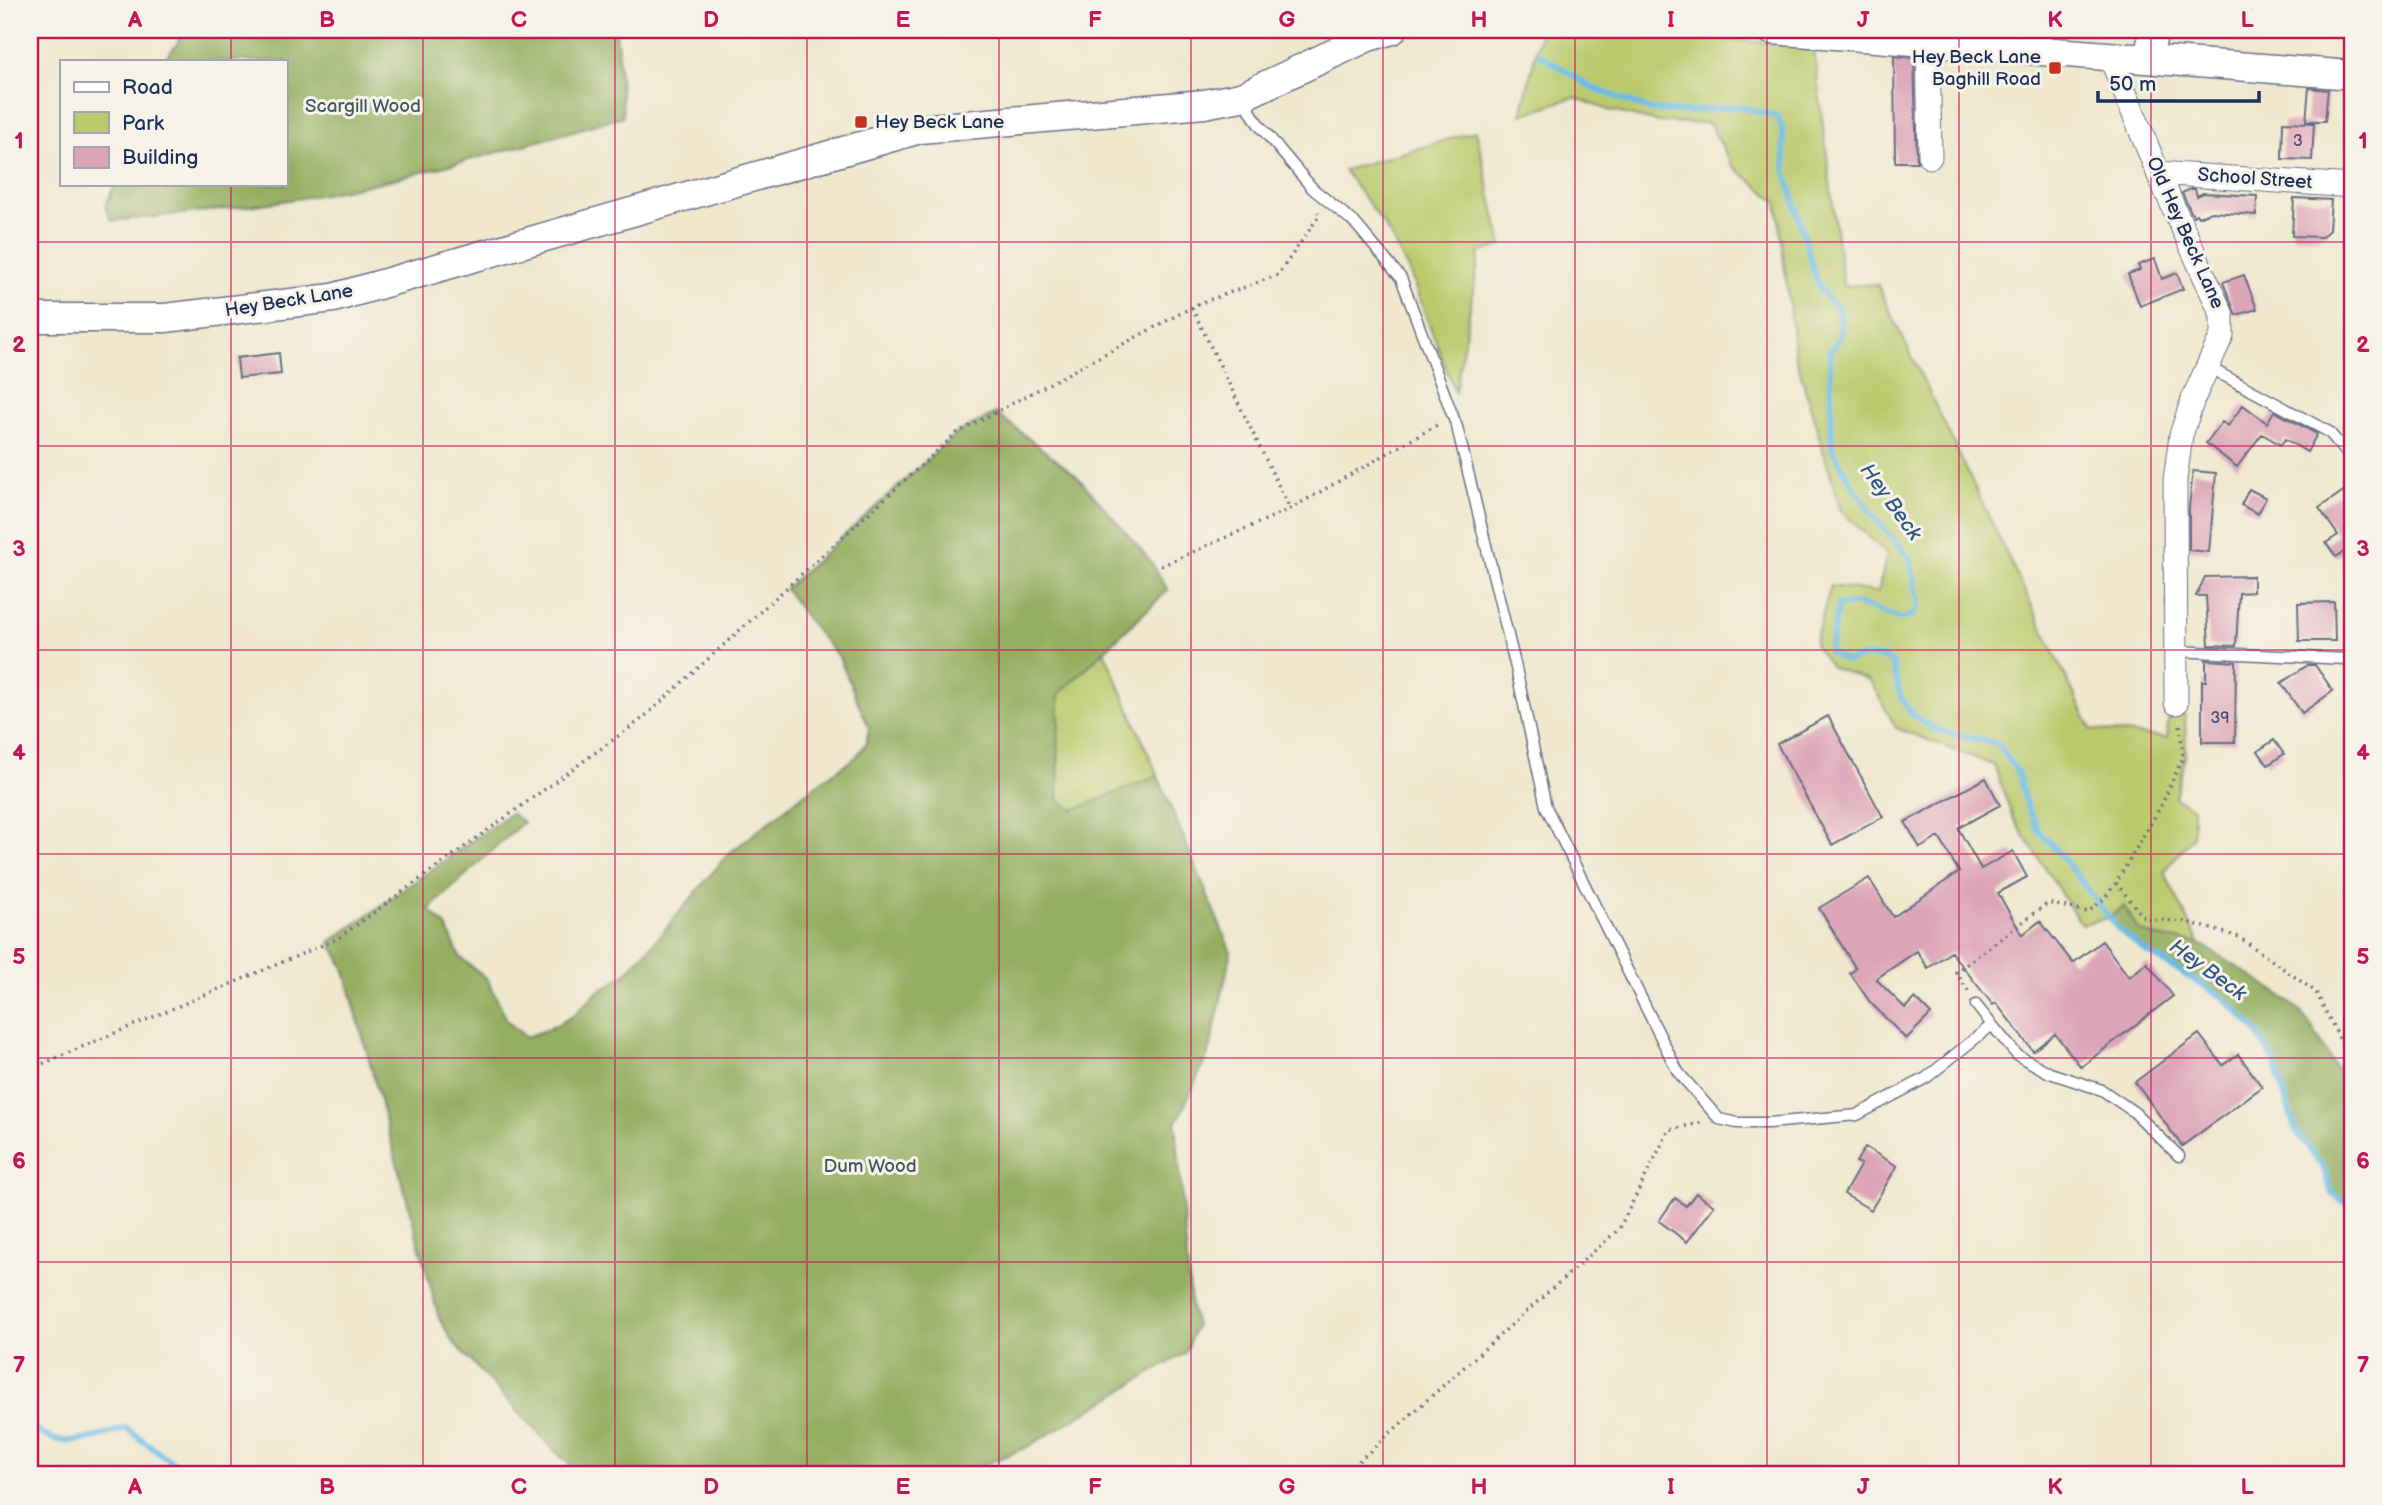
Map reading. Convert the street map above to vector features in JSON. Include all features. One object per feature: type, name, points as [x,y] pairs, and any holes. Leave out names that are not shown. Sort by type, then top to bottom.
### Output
[{"type":"street","name":"Hey Beck Lane","points":[[30,318],[165,318],[333,298],[919,129],[1204,104],[1241,97],[1368,37],[1392,30]]},
{"type":"street","points":[[1771,30],[1928,40],[2352,75]]},
{"type":"street","points":[[2148,59],[2154,30]]},
{"type":"street","points":[[1928,40],[1930,158]]},
{"type":"street","name":"Old Hey Beck Lane","points":[[2110,56],[2158,173],[2222,315],[2222,335],[2193,399],[2181,435],[2175,480],[2176,704]]},
{"type":"street","name":"School Street","points":[[2158,173],[2352,186]]},
{"type":"lane","points":[[1241,97],[1259,125],[1313,189],[1354,222],[1401,278],[1453,416],[1516,668],[1546,807],[1678,1072],[1719,1119],[1737,1123],[1769,1123],[1857,1115],[1926,1079],[1992,1025]]},
{"type":"lane","points":[[2208,367],[2329,432],[2352,459]]},
{"type":"lane","points":[[2176,651],[2346,659]]},
{"type":"lane","points":[[1976,1005],[2017,1055],[2050,1073],[2102,1090],[2134,1112],[2179,1156]]},
{"type":"path","points":[[30,1069],[337,939],[642,719],[957,433],[1192,308],[1278,275],[1318,216],[1313,189]]},
{"type":"path","points":[[1192,308],[1290,509]]},
{"type":"path","points":[[1161,566],[1290,509],[1453,416]]},
{"type":"path","points":[[1976,1005],[1956,972],[2048,903],[2088,912],[2104,899],[2116,883],[2162,804],[2183,757],[2176,704]]},
{"type":"path","points":[[2116,883],[2145,919],[2187,922],[2239,937],[2316,992],[2352,1064]]},
{"type":"path","points":[[1343,1475],[1619,1229],[1669,1130],[1719,1119]]},
{"type":"path","points":[[1355,1475],[1356,1464]]},
{"type":"green space","name":"Scargill Wood","points":[[183,30],[616,30],[623,116],[484,156],[315,196],[112,221],[105,207],[114,186],[287,186],[287,60],[164,60],[177,44]]},
{"type":"green space","points":[[1541,30],[1813,45],[1843,286],[1877,284],[2091,729],[2167,738],[2169,705],[2185,716],[2186,753],[2175,798],[2193,808],[2193,837],[2164,872],[2199,943],[2156,937],[2138,930],[2124,906],[2108,918],[2081,924],[2013,818],[1994,765],[1896,728],[1870,681],[1831,667],[1814,644],[1831,586],[1878,592],[1887,554],[1841,511],[1795,354],[1777,202],[1733,166],[1709,123],[1658,122],[1608,110],[1574,97],[1521,115]]},
{"type":"green space","points":[[1476,131],[1502,246],[1480,252],[1455,392],[1409,271],[1385,226],[1344,170]]},
{"type":"green space","name":"Dum Wood","points":[[996,413],[1077,476],[1150,560],[1168,590],[1059,694],[1058,800],[1073,810],[1158,776],[1231,952],[1210,1050],[1176,1124],[1191,1307],[1196,1325],[1185,1353],[1027,1447],[959,1475],[580,1475],[452,1341],[439,1318],[344,968],[330,942],[511,813],[523,822],[429,909],[446,926],[460,957],[487,979],[508,1022],[526,1037],[573,1016],[596,993],[623,976],[727,855],[856,757],[866,743],[869,728],[839,657],[785,589],[957,433]]},
{"type":"green space","points":[[1104,651],[1158,776],[1073,810],[1058,800],[1059,694]]},
{"type":"green space","points":[[2124,906],[2138,930],[2156,937],[2199,943],[2275,991],[2298,1009],[2312,1027],[2352,1096],[2352,1207],[2332,1193],[2323,1167],[2295,1129],[2274,1061],[2255,1029],[2224,998],[2147,952],[2118,929],[2108,918]]},
{"type":"building","points":[[1894,56],[1914,58],[1917,162],[1895,162]]},
{"type":"building","points":[[2309,88],[2328,90],[2325,121],[2306,121]]},
{"type":"building","points":[[2283,122],[2314,123],[2312,160],[2282,159]]},
{"type":"building","points":[[2195,189],[2197,196],[2203,193],[2257,196],[2256,215],[2212,212],[2193,216],[2182,193]]},
{"type":"building","points":[[2294,198],[2331,200],[2329,230],[2322,237],[2292,236]]},
{"type":"building","points":[[2155,259],[2162,279],[2177,273],[2183,289],[2140,306],[2128,274],[2140,270],[2138,265]]},
{"type":"building","points":[[2244,275],[2257,309],[2236,315],[2223,282]]},
{"type":"building","points":[[279,353],[281,374],[239,378],[237,358]]},
{"type":"building","points":[[2243,405],[2267,423],[2274,411],[2317,434],[2307,452],[2285,439],[2281,445],[2262,434],[2237,467],[2206,443],[2222,422],[2228,426]]},
{"type":"building","points":[[2193,471],[2216,473],[2209,552],[2189,550],[2189,508]]},
{"type":"building","points":[[2249,489],[2266,498],[2258,514],[2241,505]]},
{"type":"building","points":[[2345,490],[2352,500],[2352,555],[2348,549],[2336,557],[2326,543],[2338,535],[2319,508]]},
{"type":"building","points":[[2253,576],[2253,592],[2239,593],[2236,646],[2209,645],[2206,596],[2196,596],[2205,577]]},
{"type":"building","points":[[2334,602],[2335,641],[2299,641],[2298,603]]},
{"type":"building","points":[[2206,660],[2236,662],[2235,742],[2202,742],[2202,681],[2206,681]]},
{"type":"building","points":[[2308,665],[2315,665],[2333,691],[2302,713],[2281,683]]},
{"type":"building","points":[[1828,716],[1883,817],[1832,845],[1777,744]]},
{"type":"building","points":[[2274,740],[2284,754],[2268,765],[2258,751]]},
{"type":"building","points":[[1986,778],[2000,805],[1958,828],[1981,869],[2013,851],[2027,877],[1998,893],[2022,935],[2040,921],[2073,963],[2102,941],[2129,977],[2147,963],[2173,996],[2081,1067],[2055,1034],[2033,1051],[1996,1003],[1993,1005],[1951,952],[1928,968],[1917,951],[1876,979],[1905,1008],[1915,998],[1931,1014],[1906,1039],[1870,1002],[1850,973],[1856,969],[1819,908],[1869,878],[1893,917],[1959,872],[1939,837],[1920,848],[1905,822]]},
{"type":"building","points":[[2199,1034],[2223,1065],[2238,1054],[2262,1087],[2182,1146],[2135,1082]]},
{"type":"building","points":[[1865,1147],[1897,1166],[1871,1210],[1844,1194],[1861,1164],[1856,1162]]},
{"type":"building","points":[[1696,1193],[1714,1206],[1687,1242],[1659,1221],[1675,1198],[1686,1206]]},
{"type":"waterway","name":"Hey Beck","points":[[1539,54],[1591,87],[1651,110],[1689,112],[1736,106],[1777,116],[1782,128],[1786,173],[1815,275],[1822,291],[1837,308],[1841,319],[1839,337],[1830,350],[1832,449],[1878,522],[1910,558],[1919,603],[1913,615],[1901,619],[1859,604],[1838,605],[1829,653],[1847,661],[1863,657],[1881,657],[1892,662],[1902,699],[1920,720],[1944,732],[1998,744],[2018,773],[2026,804],[2038,830],[2118,929],[2147,952],[2224,998],[2255,1029],[2274,1061],[2295,1129],[2323,1167],[2332,1193],[2352,1207]]},
{"type":"waterway","points":[[30,1423],[40,1433],[63,1441],[88,1439],[126,1428],[189,1475]]},
{"type":"place","name":"Hey Beck Lane Baghill Road","points":[[2055,68]]},
{"type":"place","name":"Hey Beck Lane","points":[[861,122]]}]
